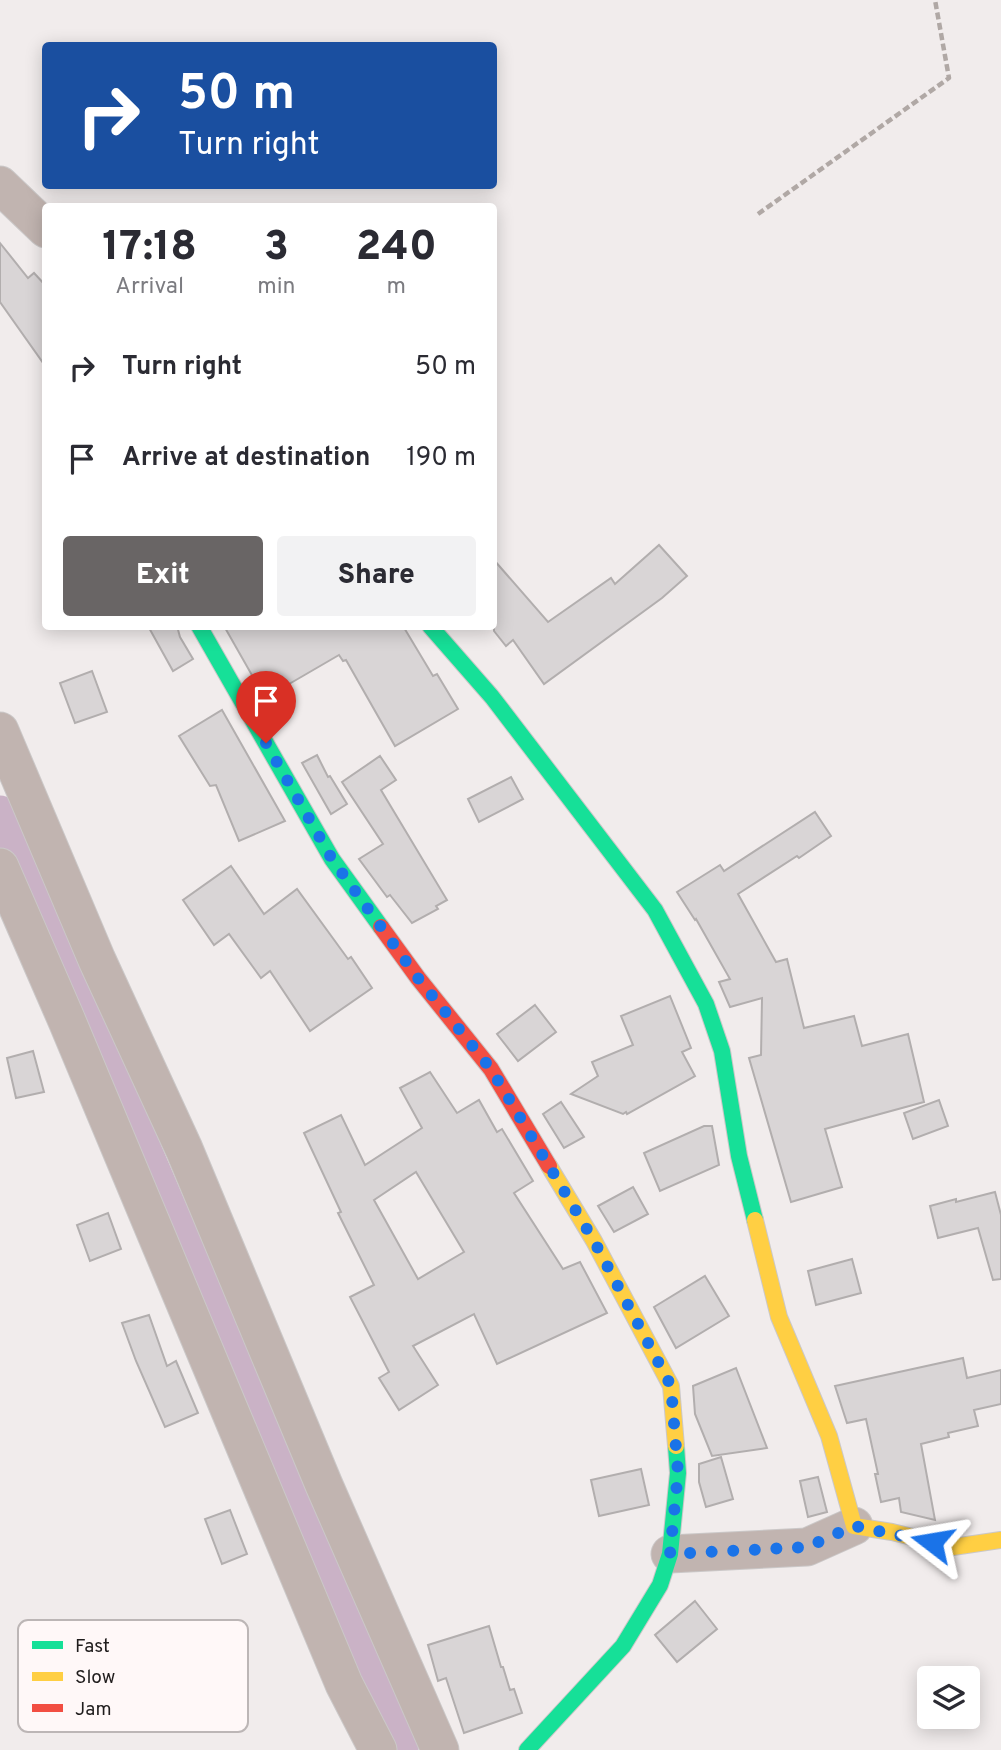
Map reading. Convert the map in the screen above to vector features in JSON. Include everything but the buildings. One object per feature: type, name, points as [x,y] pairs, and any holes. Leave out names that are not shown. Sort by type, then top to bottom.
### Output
[{"type":"street","points":[[0,185],[42,225]]},
{"type":"street","points":[[201,630],[332,859],[418,978],[491,1069],[594,1241],[671,1386],[678,1473],[670,1554],[660,1585],[624,1646],[527,1750]]},
{"type":"street","points":[[433,630],[492,697],[655,910],[706,1004],[722,1051],[739,1156],[779,1317],[829,1436],[854,1526]]},
{"type":"street","points":[[0,731],[97,960],[184,1149],[324,1485],[440,1750]]},
{"type":"street","points":[[0,867],[344,1684],[378,1750]]},
{"type":"street","points":[[670,1554],[807,1547],[854,1526],[953,1547],[1001,1540]]},
{"type":"path","points":[[758,214],[949,78],[935,0]]},
{"type":"waterway","points":[[0,813],[401,1750]]},
{"type":"traffic: fast","points":[[201,630],[332,859],[381,927]]},
{"type":"traffic: fast","points":[[433,630],[492,697],[655,910],[706,1004],[722,1051],[739,1156],[755,1220]]},
{"type":"traffic: fast","points":[[527,1750],[623,1646],[660,1585],[670,1554],[678,1473],[676,1446]]},
{"type":"traffic: slow","points":[[549,1166],[594,1241],[671,1386],[676,1446]]},
{"type":"traffic: slow","points":[[755,1220],[779,1317],[829,1436],[854,1526],[953,1547],[1001,1540]]},
{"type":"traffic: jam","points":[[381,927],[491,1069],[549,1166]]},
{"type":"route","points":[[266,743],[332,859],[418,978],[491,1069],[594,1241],[671,1386],[678,1473],[670,1554],[807,1547],[854,1526],[932,1542]]}]
